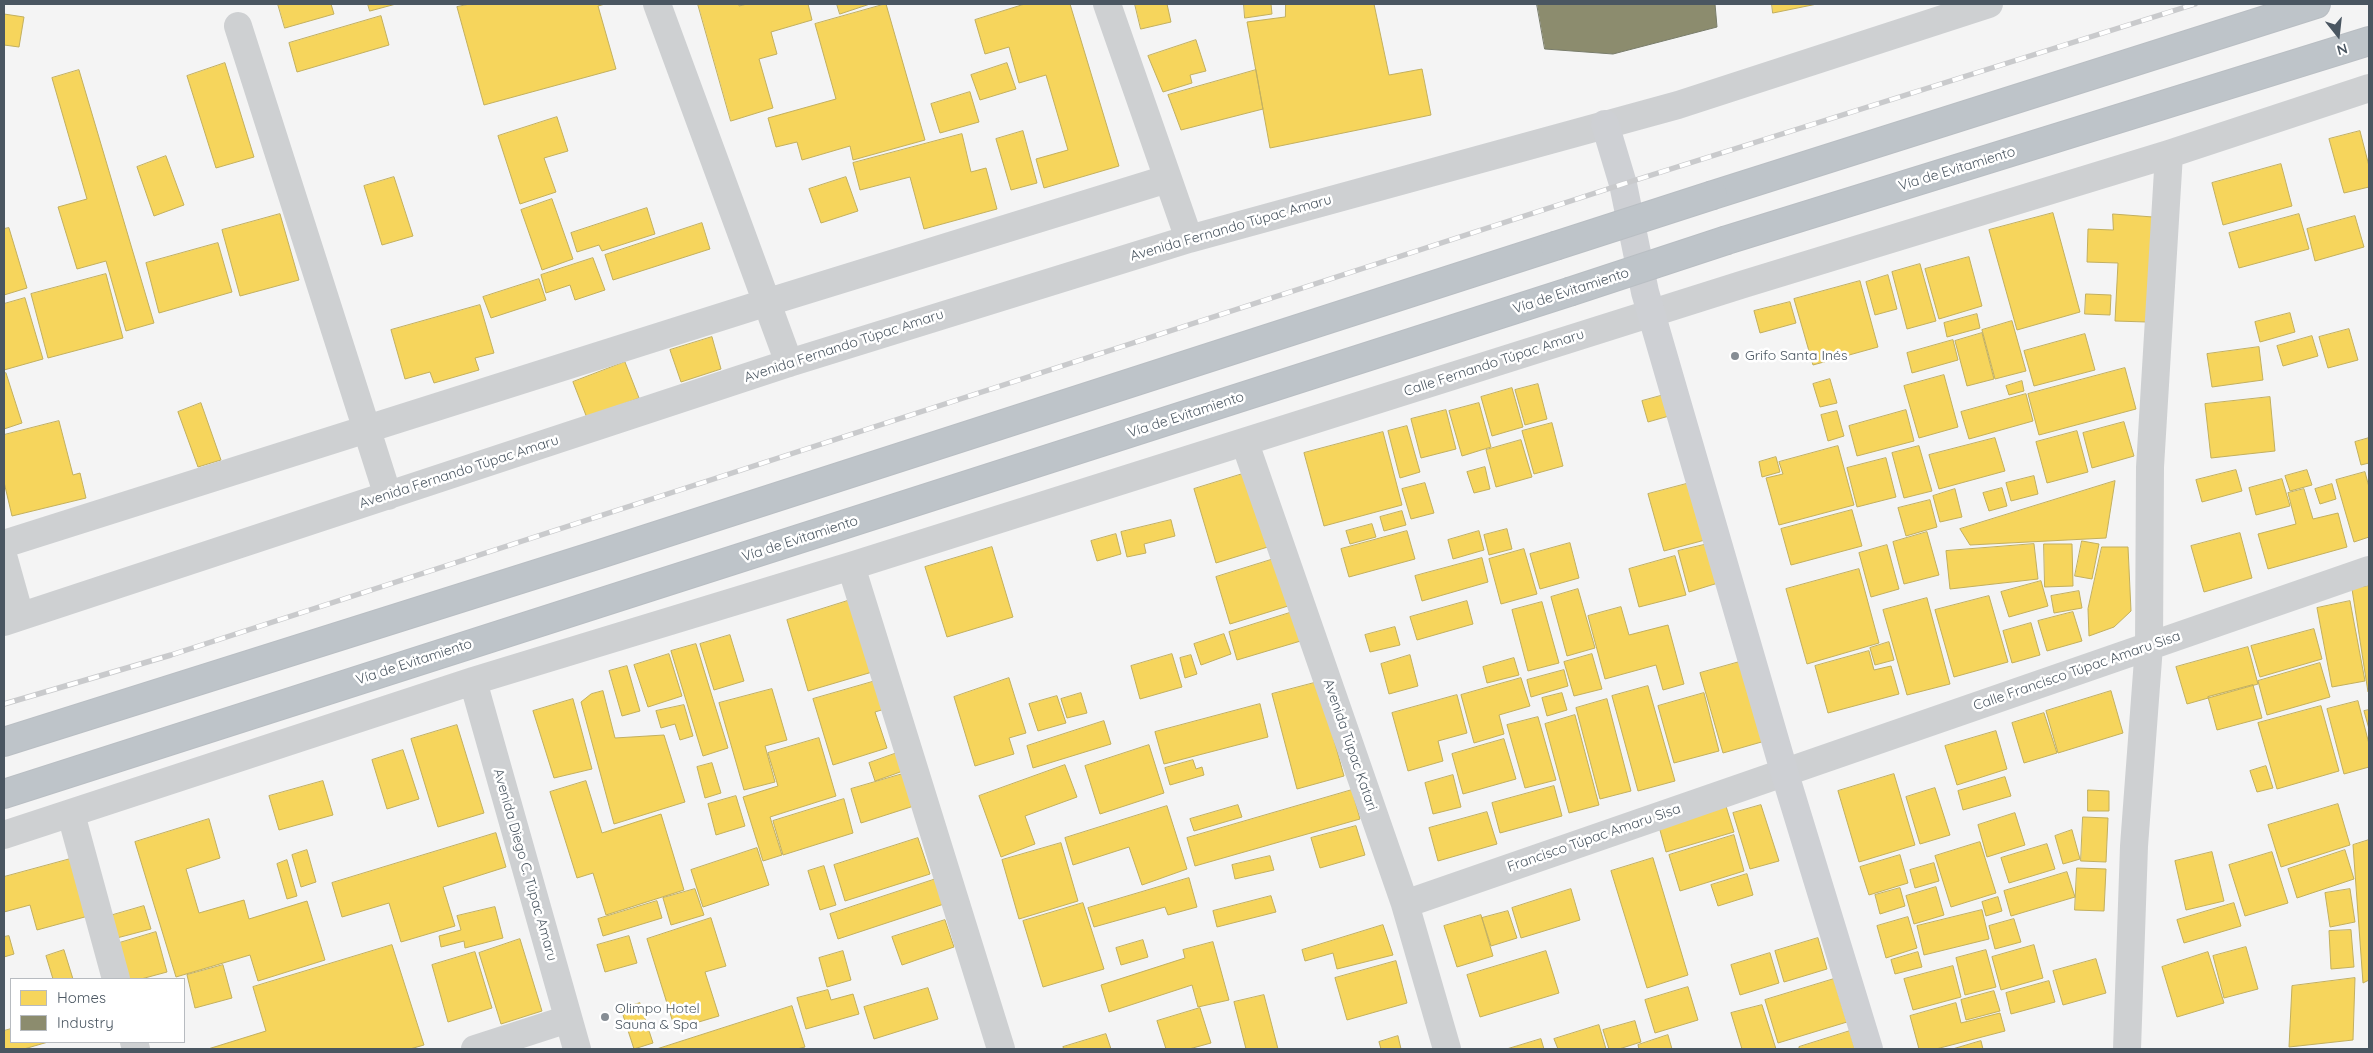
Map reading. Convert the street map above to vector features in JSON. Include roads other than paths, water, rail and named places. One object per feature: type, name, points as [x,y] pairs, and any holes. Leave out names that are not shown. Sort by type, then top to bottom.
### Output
[{"type":"highway","points":[[4,742],[600,554],[1713,195],[2316,4]]},
{"type":"highway","name":"Vía de Evitamiento","points":[[4,794],[1727,240],[2369,41]]},
{"type":"main road","points":[[1605,124],[1623,184],[1651,313],[1784,771],[1869,1049]]},
{"type":"street","points":[[657,4],[765,303],[789,363]]},
{"type":"street","points":[[1107,4],[1189,238]]},
{"type":"street","name":"Avenida Fernando Túpac Amaru","points":[[12,619],[789,363],[1189,238],[1678,105],[1989,4]]},
{"type":"street","points":[[238,26],[388,496]]},
{"type":"street","name":"Calle Fernando Túpac Amaru","points":[[4,835],[473,681],[1245,443],[1651,313],[2169,154],[2369,88]]},
{"type":"street","points":[[2127,1049],[2134,846],[2149,646],[2150,467],[2169,154]]},
{"type":"street","points":[[4,544],[765,303],[1167,179]]},
{"type":"street","name":"Avenida Túpac Katari","points":[[1245,443],[1405,904],[1447,1049]]},
{"type":"street","points":[[4,559],[12,619]]},
{"type":"street","points":[[851,566],[1001,1049]]},
{"type":"street","name":"Calle Francisco Túpac Amaru Sisa","points":[[1784,771],[2369,570]]},
{"type":"street","name":"Avenida Diego C. Túpac Amaru","points":[[473,681],[577,1049]]},
{"type":"street","name":"Francisco Túpac Amaru Sisa","points":[[1405,904],[1784,771]]},
{"type":"street","points":[[71,814],[116,978]]},
{"type":"street","points":[[475,1049],[568,1019]]},
{"type":"railway","points":[[4,704],[171,655],[1623,184],[2195,4]]},
{"type":"place","name":"Grifo Santa Inés","points":[[1735,356]]},
{"type":"place","name":"Olimpo Hotel Sauna & Spa","points":[[605,1017]]}]
